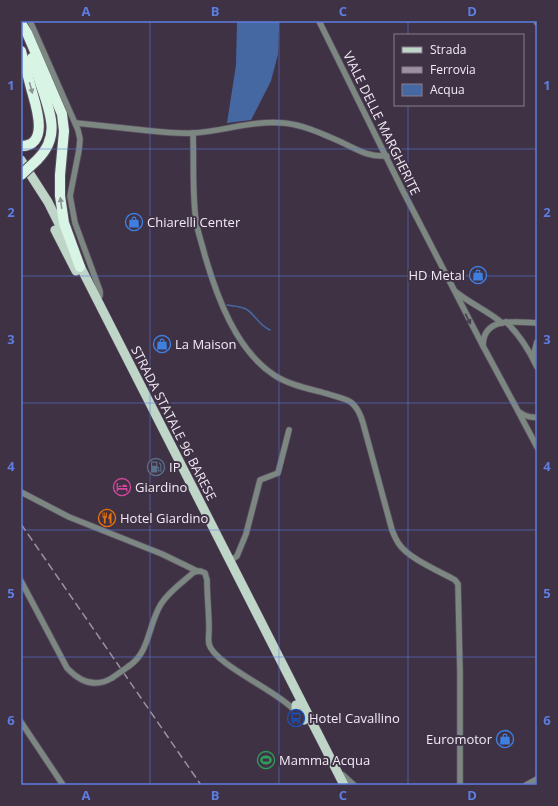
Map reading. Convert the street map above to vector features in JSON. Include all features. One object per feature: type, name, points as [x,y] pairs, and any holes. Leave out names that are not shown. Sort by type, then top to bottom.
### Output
[{"type":"highway","points":[[21,23],[27,33],[62,114],[64,136],[60,175],[60,196],[64,224],[80,266]]},
{"type":"highway","points":[[21,28],[52,119],[52,133],[50,142],[43,154],[21,175]]},
{"type":"highway","points":[[21,51],[39,120],[38,132],[34,141],[26,146],[21,146]]},
{"type":"main road","name":"STRADA STATALE 96 BARESE","points":[[21,160],[48,202],[344,785]]},
{"type":"main road","name":"STRADA STATALE 96 BARESE","points":[[21,170],[35,192],[58,235],[296,705],[300,720],[338,785]]},
{"type":"street","points":[[30,21],[76,123],[80,139],[80,150],[70,196],[75,223],[100,291],[100,296],[96,298]]},
{"type":"street","name":"VIALE DELLE MARGHERITE","points":[[319,21],[454,291],[537,447]]},
{"type":"street","points":[[76,123],[160,132],[193,133],[254,124],[286,123],[329,137],[372,156],[387,156]]},
{"type":"street","points":[[193,133],[194,199],[197,229],[221,304],[241,339],[251,354],[262,366],[275,376],[307,388],[348,400],[354,405],[360,413],[392,530],[399,545],[411,556],[455,580],[458,584],[460,785]]},
{"type":"street","points":[[454,291],[494,316],[517,333],[535,362]]},
{"type":"street","points":[[483,346],[483,339],[487,330],[495,324],[537,323]]},
{"type":"street","points":[[535,362],[537,342]]},
{"type":"street","points":[[518,411],[529,418],[537,417]]},
{"type":"street","points":[[230,561],[237,556],[246,534],[260,480],[278,473],[289,430]]},
{"type":"street","points":[[21,492],[69,517],[162,554],[197,571],[204,572],[206,576],[209,628],[208,639],[212,651],[245,677],[271,692],[289,706],[300,720]]},
{"type":"street","points":[[21,581],[67,668],[82,681],[94,684],[105,682],[134,663],[143,651],[160,604],[194,572],[197,571]]},
{"type":"street","points":[[21,722],[63,785]]},
{"type":"street","points":[[315,728],[327,745],[343,775],[354,785]]},
{"type":"street","points":[[526,785],[537,779]]},
{"type":"water","points":[[237,21],[279,21],[278,54],[271,81],[251,120],[227,123],[236,65]]},
{"type":"waterway","points":[[227,305],[246,309],[270,330]]},
{"type":"railway","points":[[21,524],[201,785]]},
{"type":"place","name":"Chiarelli Center","points":[[134,222]]},
{"type":"place","name":"HD Metal","points":[[478,275]]},
{"type":"place","name":"La Maison","points":[[162,344]]},
{"type":"place","name":"IP","points":[[156,467]]},
{"type":"place","name":"Giardino","points":[[122,487]]},
{"type":"place","name":"Hotel Giardino","points":[[107,518]]},
{"type":"place","name":"Hotel Cavallino","points":[[296,718]]},
{"type":"place","name":"Euromotor","points":[[505,739]]},
{"type":"place","name":"Mamma Acqua","points":[[266,760]]}]
